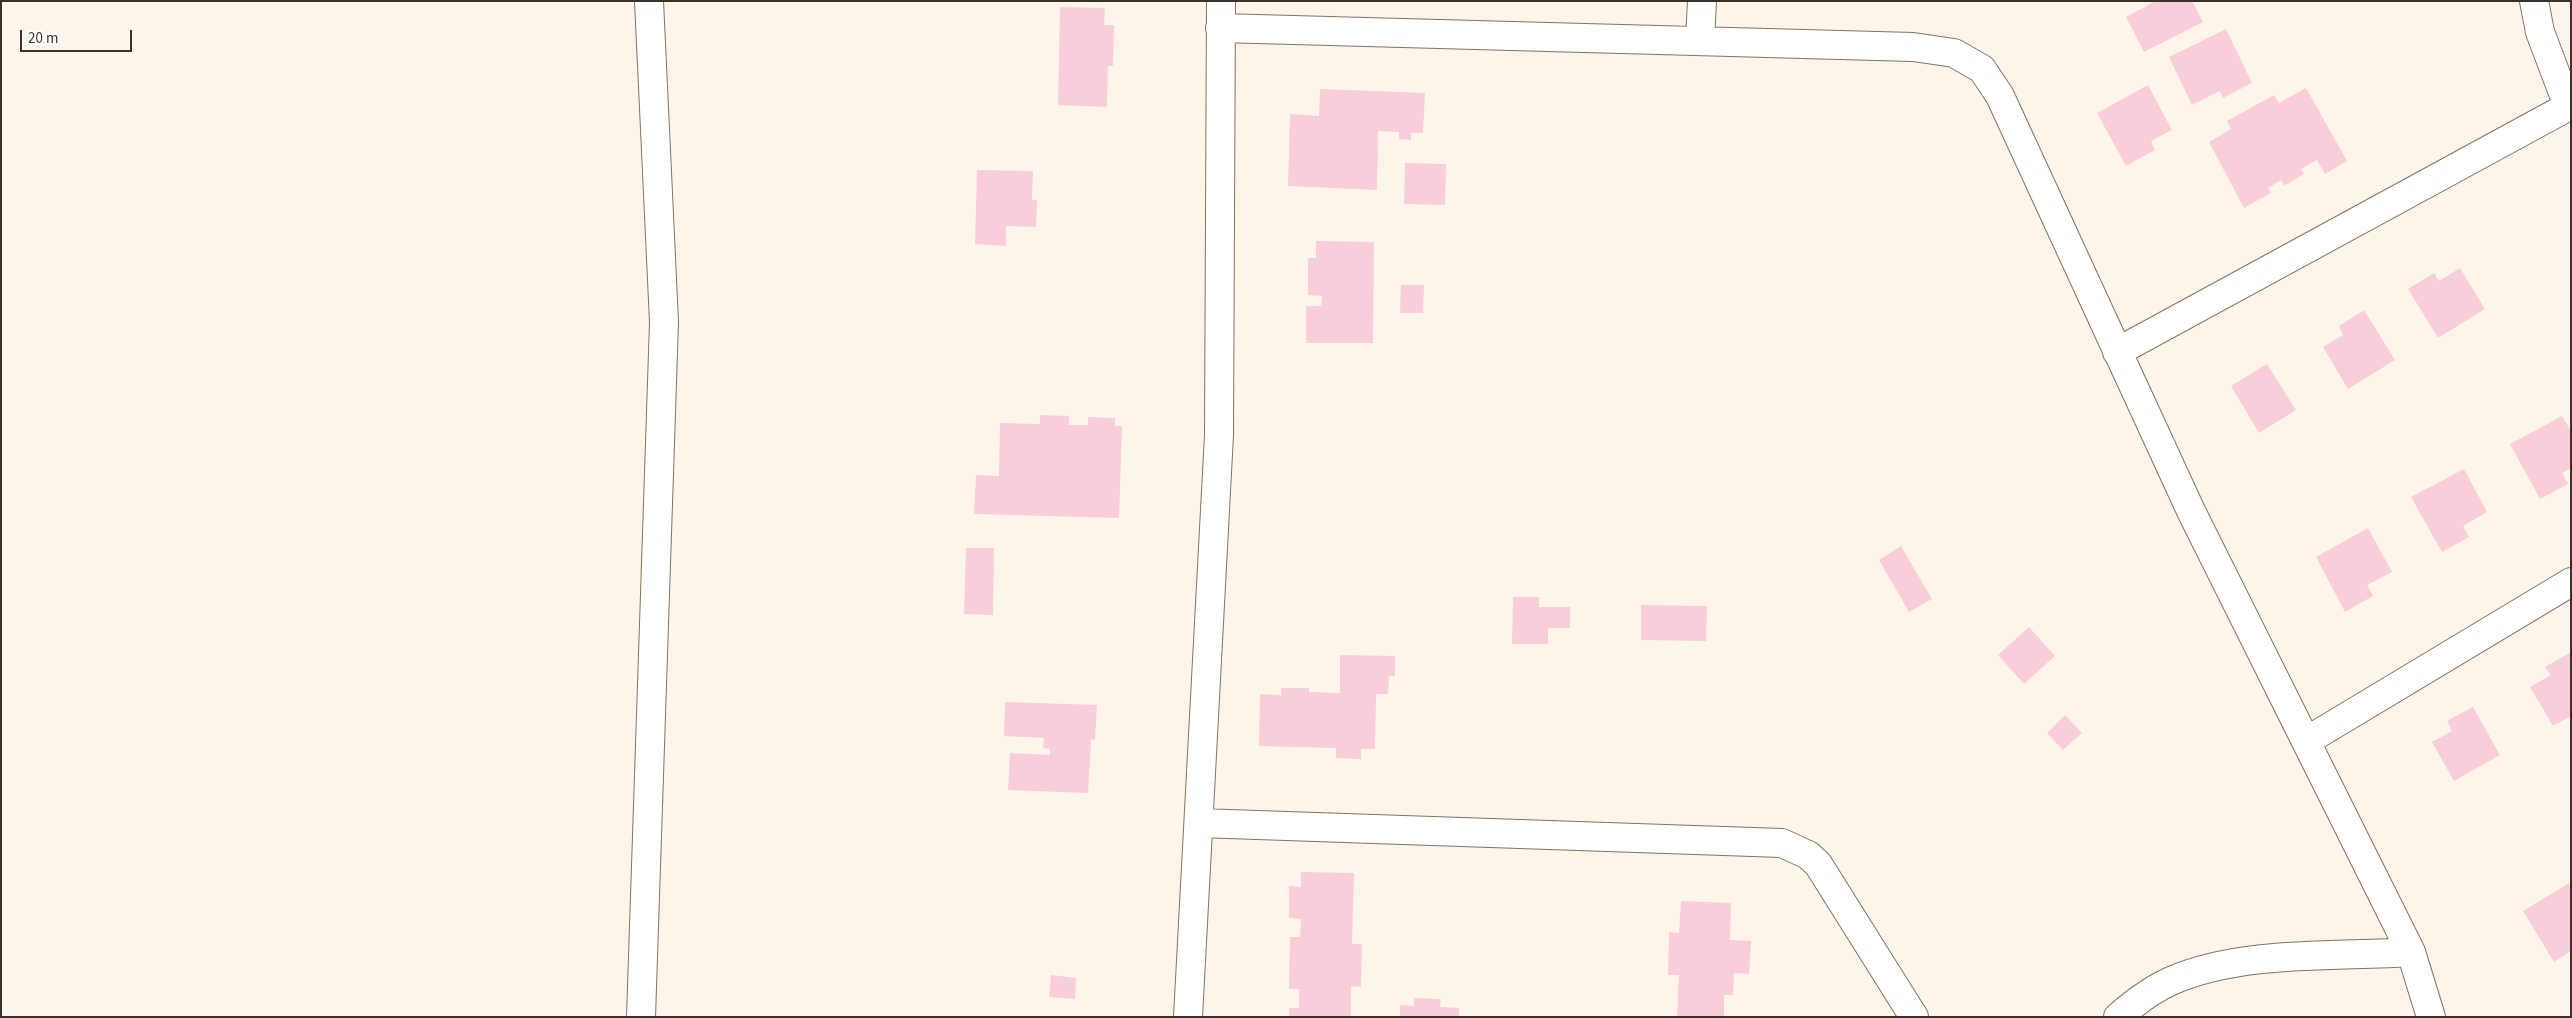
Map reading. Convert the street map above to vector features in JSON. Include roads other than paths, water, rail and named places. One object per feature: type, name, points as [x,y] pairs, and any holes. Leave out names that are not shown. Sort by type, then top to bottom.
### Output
[{"type":"street","points":[[641,1017],[664,322],[648,1]]},
{"type":"street","points":[[1700,40],[1702,1]]},
{"type":"street","points":[[2117,352],[2569,105],[2540,32],[2534,1]]},
{"type":"street","points":[[1188,1017],[1219,435],[1220,14],[1700,40],[1912,47],[1954,54],[1982,69],[2000,96],[2192,511],[2308,740],[2411,952],[2431,1017]]},
{"type":"street","points":[[2308,740],[2571,582]]},
{"type":"street","points":[[1198,823],[1782,843],[1808,855],[1818,864],[1914,1017]]},
{"type":"street","points":[[2118,1017],[2170,981],[2220,964],[2271,958],[2411,952]]}]
